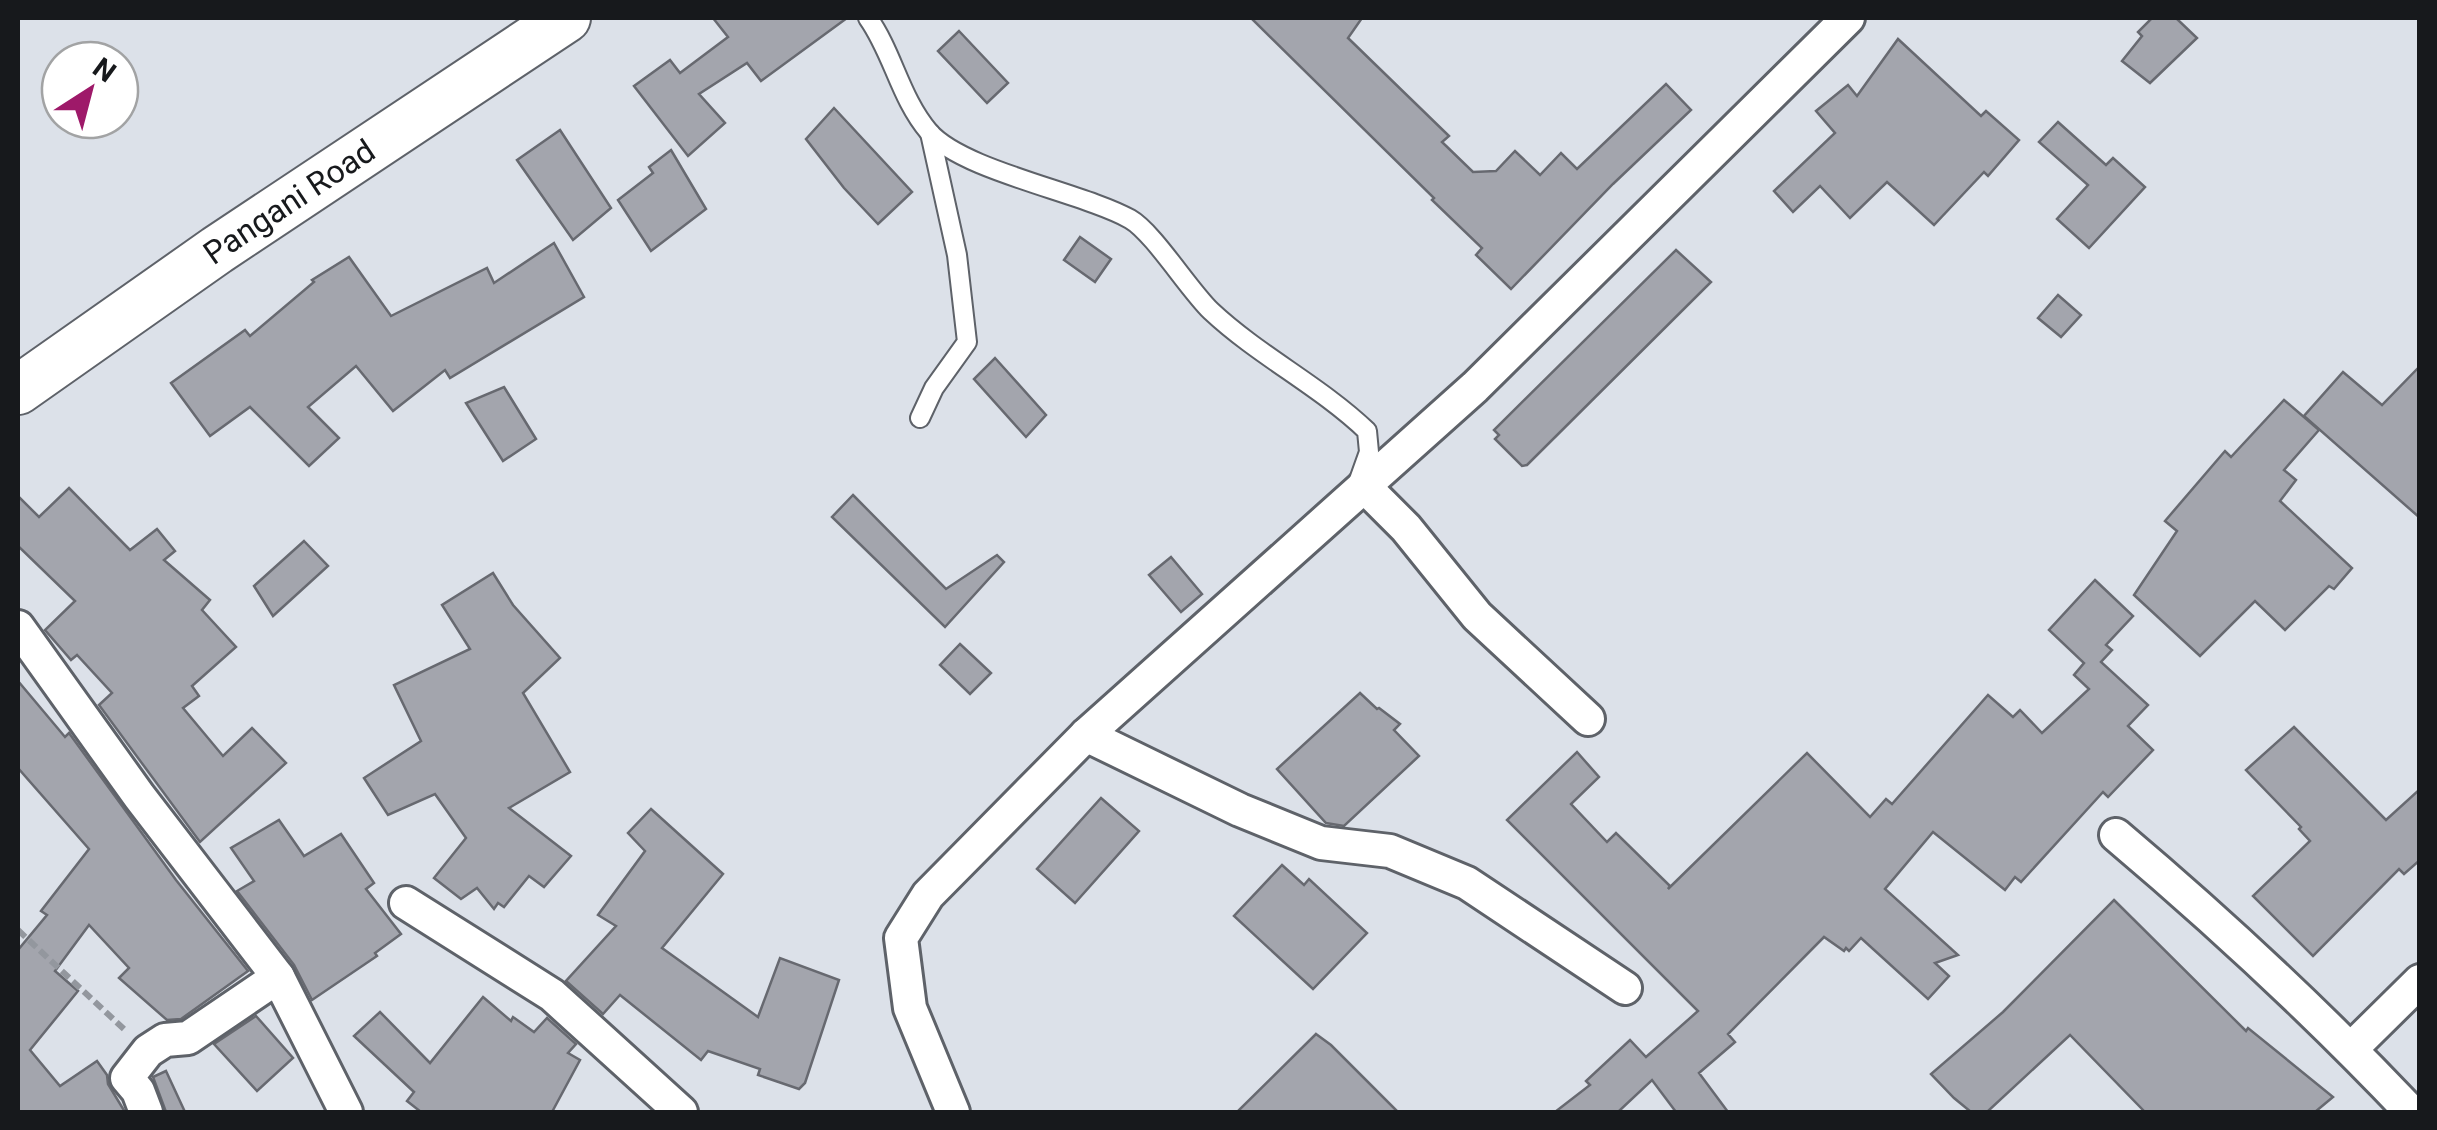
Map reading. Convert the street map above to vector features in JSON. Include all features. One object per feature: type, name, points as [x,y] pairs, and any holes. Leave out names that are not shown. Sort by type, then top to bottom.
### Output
[{"type":"main road","name":"Pangani Road","points":[[18,390],[216,250],[566,18]]},
{"type":"street","points":[[953,1112],[910,1008],[901,938],[928,895],[1086,735],[1475,387],[1848,18]]},
{"type":"street","points":[[1364,486],[1406,528],[1477,616],[1588,718]]},
{"type":"street","points":[[18,627],[139,796],[278,977],[346,1112]]},
{"type":"street","points":[[1086,735],[1240,810],[1321,843],[1390,851],[1468,883],[1625,988]]},
{"type":"street","points":[[2116,835],[2208,913],[2411,1112]]},
{"type":"street","points":[[406,903],[552,995],[680,1112]]},
{"type":"street","points":[[146,1112],[138,1091],[127,1078],[148,1051],[166,1040],[188,1038],[278,977]]},
{"type":"street","points":[[2351,1049],[2420,981]]},
{"type":"lane","points":[[868,18],[905,94],[930,134],[958,254],[967,342],[934,388],[920,418]]},
{"type":"lane","points":[[930,134],[960,154],[1134,221],[1210,310],[1308,386],[1341,406],[1368,431],[1369,452],[1360,480],[1364,486]]},
{"type":"path","points":[[18,930],[148,1051]]},
{"type":"building","points":[[713,18],[847,18],[761,81],[747,63],[699,94],[725,123],[688,156],[634,86],[670,60],[680,73],[728,37]]},
{"type":"building","points":[[1251,18],[1362,18],[1348,38],[1449,136],[1442,142],[1473,172],[1496,171],[1515,151],[1540,175],[1561,153],[1577,169],[1666,84],[1691,110],[1511,289],[1476,255],[1482,248]]},
{"type":"building","points":[[2152,18],[2176,18],[2197,38],[2150,83],[2122,61],[2142,36],[2138,32]]},
{"type":"building","points":[[959,31],[1008,83],[987,103],[938,51]]},
{"type":"building","points":[[1898,39],[1981,116],[1986,111],[2019,140],[1988,176],[1984,172],[1934,225],[1887,182],[1850,218],[1820,186],[1793,212],[1774,191],[1835,133],[1816,111],[1848,85],[1857,96]]},
{"type":"building","points":[[834,108],[912,192],[878,224],[806,139]]},
{"type":"building","points":[[2058,122],[2106,165],[2113,158],[2145,187],[2089,248],[2057,219],[2088,185],[2039,142]]},
{"type":"building","points":[[560,130],[611,208],[573,240],[517,160]]},
{"type":"building","points":[[671,150],[706,209],[651,251],[618,200],[653,173],[649,167]]},
{"type":"building","points":[[1080,237],[1111,259],[1095,282],[1064,260]]},
{"type":"building","points":[[554,243],[584,297],[450,378],[445,370],[393,411],[356,366],[308,407],[339,438],[309,466],[250,407],[210,436],[171,383],[245,330],[250,336],[312,280],[349,257],[391,316],[487,268],[494,283]]},
{"type":"building","points":[[1676,250],[1711,282],[1522,466],[1495,439],[1499,435],[1494,430]]},
{"type":"building","points":[[2058,295],[2081,315],[2061,337],[2038,318]]},
{"type":"building","points":[[995,358],[1046,415],[1026,437],[974,379]]},
{"type":"building","points":[[2420,366],[2420,518],[2304,416],[2343,372],[2382,405]]},
{"type":"building","points":[[504,387],[536,439],[503,461],[466,403]]},
{"type":"building","points":[[2284,400],[2319,430],[2284,470],[2296,480],[2280,501],[2352,568],[2334,589],[2329,586],[2285,630],[2255,601],[2200,656],[2134,595],[2177,531],[2165,521],[2225,451],[2231,457]]},
{"type":"building","points":[[69,488],[130,550],[157,529],[175,551],[164,560],[210,600],[202,610],[236,647],[192,686],[199,696],[183,708],[223,756],[252,728],[286,763],[200,842],[99,705],[112,693],[77,655],[71,660],[45,630],[75,601],[18,546],[18,496],[39,517]]},
{"type":"building","points":[[853,495],[946,589],[997,555],[1004,562],[945,627],[832,517]]},
{"type":"building","points":[[304,541],[328,566],[273,616],[254,586]]},
{"type":"building","points":[[1171,557],[1202,594],[1181,612],[1149,575]]},
{"type":"building","points":[[493,573],[513,605],[560,658],[523,693],[570,772],[509,808],[571,856],[544,887],[529,876],[504,907],[498,903],[494,909],[477,888],[461,899],[434,878],[466,838],[435,794],[388,815],[364,778],[421,741],[394,685],[470,649],[442,605]]},
{"type":"building","points":[[2095,580],[2133,616],[2106,645],[2112,650],[2101,662],[2148,705],[2128,726],[2153,750],[2108,797],[2103,792],[2021,882],[2015,877],[2005,890],[1933,832],[1885,889],[1958,955],[1935,963],[1949,976],[1928,999],[1861,938],[1849,951],[1844,951],[1824,937],[1728,1034],[1735,1042],[1699,1073],[1728,1112],[1676,1112],[1652,1080],[1618,1112],[1555,1112],[1590,1085],[1586,1081],[1630,1040],[1646,1057],[1698,1011],[1507,820],[1577,752],[1599,777],[1571,804],[1607,842],[1616,833],[1670,886],[1668,889],[1807,753],[1870,817],[1886,799],[1892,804],[1988,695],[2013,717],[2020,710],[2042,733],[2089,689],[2074,675],[2084,663],[2049,630]]},
{"type":"building","points":[[960,644],[991,673],[970,694],[940,665]]},
{"type":"building","points":[[18,681],[65,737],[69,733],[248,971],[181,1019],[167,1020],[119,978],[129,968],[89,925],[55,971],[78,991],[30,1050],[60,1086],[97,1061],[125,1112],[18,1112],[18,950],[47,915],[41,911],[89,849],[18,768]]},
{"type":"building","points":[[1360,693],[1400,724],[1394,730],[1419,756],[1344,826],[1326,823],[1277,769]]},
{"type":"building","points":[[2294,727],[2386,820],[2420,789],[2420,860],[2404,874],[2399,869],[2313,956],[2253,896],[2310,841],[2246,770]]},
{"type":"building","points":[[1101,798],[1139,831],[1075,903],[1037,869]]},
{"type":"building","points":[[651,809],[723,874],[662,948],[758,1017],[780,958],[839,980],[805,1083],[799,1089],[758,1075],[760,1069],[708,1051],[701,1060],[620,995],[603,1014],[566,981],[616,926],[598,915],[645,851],[628,833]]},
{"type":"building","points":[[279,820],[304,856],[341,834],[374,883],[366,889],[401,934],[375,953],[377,956],[312,1000],[294,965],[237,891],[254,881],[231,848]]},
{"type":"building","points":[[1282,865],[1304,885],[1309,879],[1367,933],[1313,989],[1234,916]]},
{"type":"building","points":[[2114,900],[2246,1031],[2248,1028],[2333,1097],[2315,1112],[2145,1112],[2070,1035],[1987,1112],[1971,1112],[1954,1098],[1931,1074],[2003,1012]]},
{"type":"building","points":[[483,997],[511,1021],[513,1017],[534,1032],[547,1018],[576,1044],[568,1053],[580,1060],[552,1112],[421,1112],[407,1101],[414,1092],[354,1036],[380,1012],[430,1063]]},
{"type":"building","points":[[256,1016],[293,1058],[257,1091],[214,1044]]},
{"type":"building","points":[[1316,1034],[1331,1045],[1398,1112],[1237,1112]]},
{"type":"building","points":[[166,1071],[185,1112],[166,1112],[153,1077]]}]
